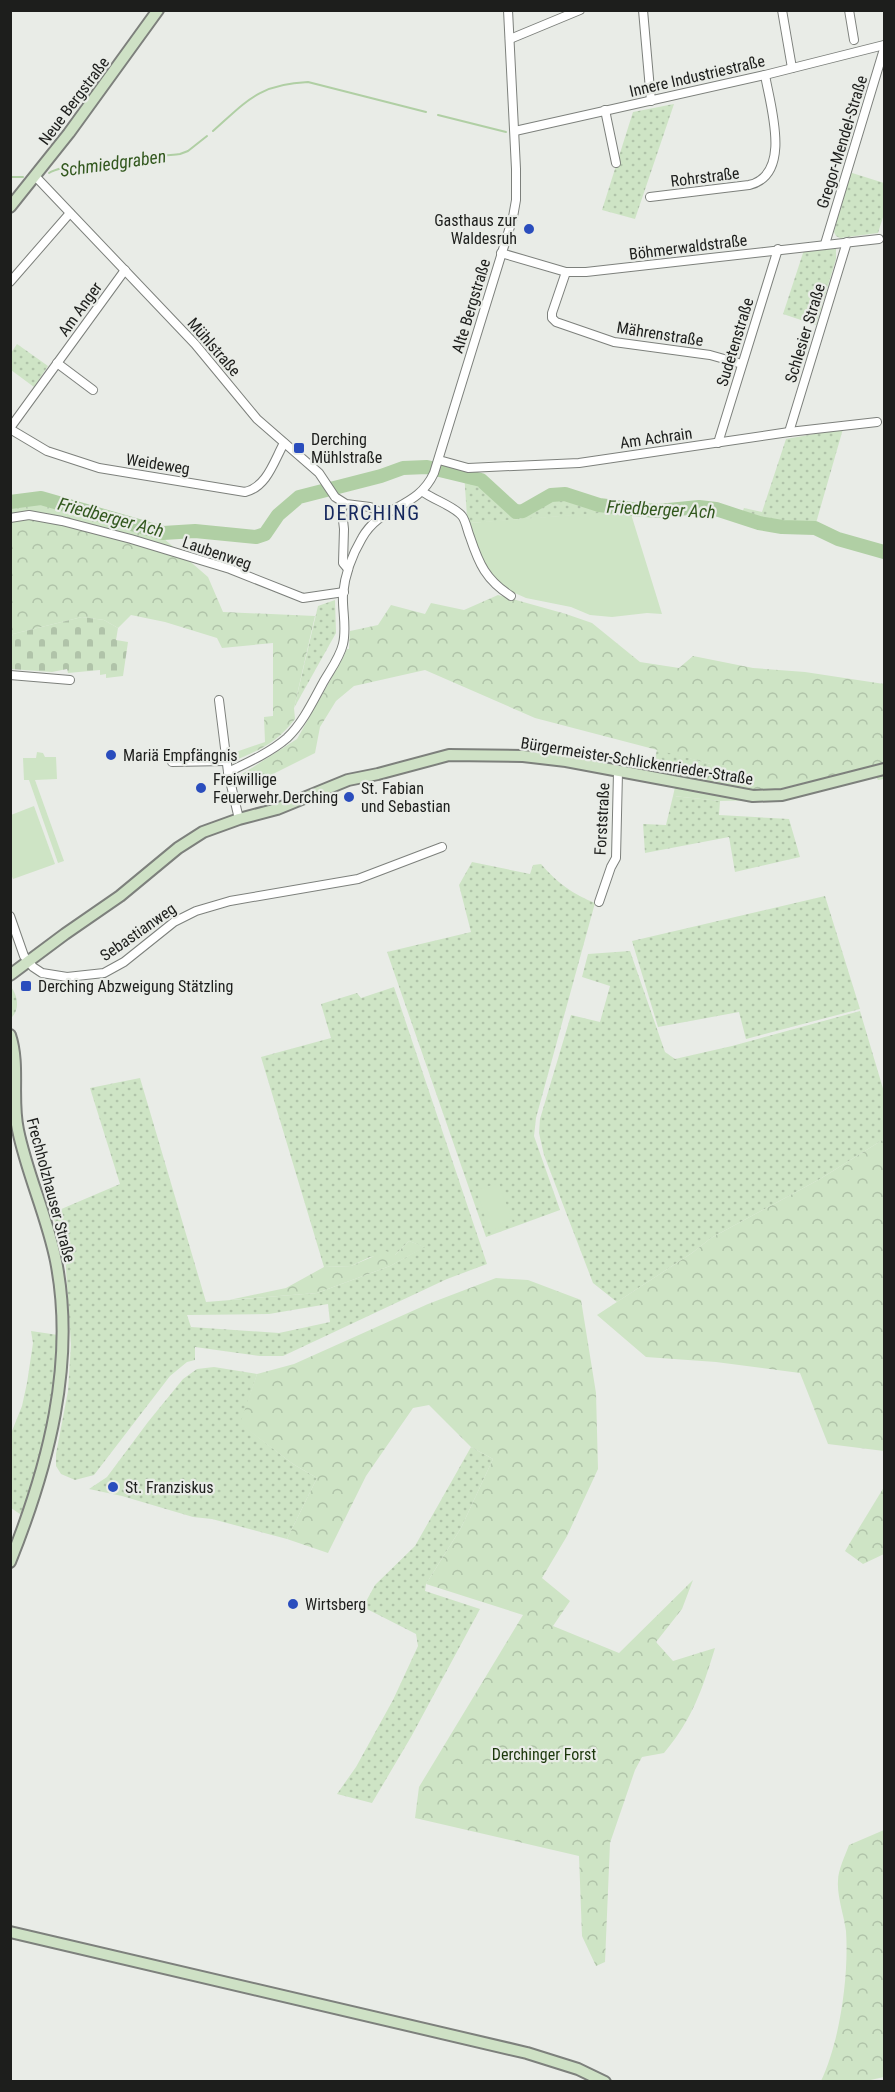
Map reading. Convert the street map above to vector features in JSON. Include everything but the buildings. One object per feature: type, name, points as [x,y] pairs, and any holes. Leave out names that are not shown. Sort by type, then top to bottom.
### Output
[{"type":"street","name":"Neue Bergstraße","points":[[10,207],[36,177],[158,10]]},
{"type":"street","name":"Alte Bergstraße","points":[[228,772],[272,749],[287,738],[298,725],[343,644],[344,592],[348,569],[368,527],[383,514],[406,504],[423,492],[434,473],[513,217],[516,200],[515,131],[508,10]]},
{"type":"street","points":[[510,39],[580,10]]},
{"type":"street","points":[[643,10],[651,101]]},
{"type":"street","points":[[782,10],[792,68]]},
{"type":"street","points":[[849,10],[854,40]]},
{"type":"street","name":"Innere Industriestraße","points":[[515,131],[885,47]]},
{"type":"street","name":"Gregor-Mendel-Straße","points":[[825,244],[885,47]]},
{"type":"street","name":"Rohrstraße","points":[[650,197],[749,185],[763,179],[772,163],[776,145],[765,75]]},
{"type":"street","points":[[605,110],[616,163]]},
{"type":"street","name":"Mühlstraße","points":[[36,177],[195,344],[257,419],[319,473],[341,502]]},
{"type":"street","points":[[10,282],[70,213]]},
{"type":"street","name":"Böhmerwaldstraße","points":[[501,254],[566,272],[586,272],[879,238]]},
{"type":"street","name":"Schlesier Straße","points":[[789,432],[847,242]]},
{"type":"street","name":"Sudetenstraße","points":[[718,443],[778,249]]},
{"type":"street","name":"Am Anger","points":[[10,428],[125,270]]},
{"type":"street","name":"Mährenstraße","points":[[566,272],[552,313],[552,318],[556,322],[614,342],[702,354],[742,364]]},
{"type":"street","points":[[57,363],[93,390]]},
{"type":"street","name":"Am Achrain","points":[[438,462],[468,468],[544,466],[877,422]]},
{"type":"street","name":"Weideweg","points":[[10,428],[47,452],[99,468],[245,492],[254,490],[261,484],[284,442]]},
{"type":"street","points":[[423,492],[434,500],[455,508],[463,517],[479,564],[498,588],[511,596]]},
{"type":"street","name":"Alte Bergstraße","points":[[341,502],[344,529],[342,563],[348,569]]},
{"type":"street","points":[[341,502],[370,507],[383,514]]},
{"type":"street","name":"Laubenweg","points":[[10,518],[29,515],[131,538],[230,569],[303,598],[344,592]]},
{"type":"street","points":[[10,675],[70,680]]},
{"type":"street","points":[[219,700],[226,761],[239,819]]},
{"type":"street","name":"Bürgermeister-Schlickenrieder-Straße","points":[[10,975],[120,896],[191,839],[209,829],[277,809],[348,780],[448,755],[523,756],[566,761],[753,796],[782,795],[885,769]]},
{"type":"street","points":[[172,762],[226,761]]},
{"type":"street","name":"Forststraße","points":[[599,902],[616,858],[618,772]]},
{"type":"street","name":"Sebastianweg","points":[[28,961],[42,973],[53,976],[67,977],[104,973],[124,963],[187,914],[230,901],[358,879],[442,847]]},
{"type":"street","points":[[10,916],[28,961]]},
{"type":"street","name":"Frechholzhauser Straße","points":[[10,1035],[14,1052],[14,1102],[17,1128],[55,1260],[60,1290],[62,1356],[45,1460],[27,1519],[10,1562]]},
{"type":"street","points":[[10,1932],[527,2053],[578,2069],[605,2082]]},
{"type":"green space","points":[[674,104],[635,219],[602,210],[633,112]]},
{"type":"green space","points":[[849,172],[884,183],[884,214],[878,233],[840,238],[834,232]]},
{"type":"green space","points":[[833,247],[836,249],[836,259],[816,325],[783,314],[804,250]]},
{"type":"green space","points":[[17,344],[48,366],[34,387],[11,370],[11,353]]},
{"type":"green space","points":[[843,429],[816,523],[784,522],[742,513],[744,508],[762,512],[786,439]]},
{"type":"green space","points":[[464,472],[484,478],[514,505],[522,506],[519,519],[469,523]]},
{"type":"green space","points":[[553,497],[568,497],[596,506],[630,511],[631,514],[590,515],[520,519]]},
{"type":"green space","points":[[41,502],[155,531],[208,577],[223,612],[315,616],[294,708],[295,719],[288,727],[266,745],[231,762],[230,754],[265,742],[264,717],[273,716],[273,643],[222,648],[217,638],[165,622],[131,615],[118,628],[104,620],[82,617],[13,634],[11,639],[11,505]]},
{"type":"green space","points":[[599,513],[631,514],[662,614],[647,613],[612,617],[590,615],[571,607],[526,598],[501,587],[483,562],[469,523]]},
{"type":"green space","points":[[498,595],[592,623],[640,662],[679,668],[693,656],[753,668],[805,672],[884,684],[884,779],[878,780],[869,767],[782,788],[766,800],[720,801],[673,796],[675,787],[670,775],[653,770],[654,764],[715,773],[711,764],[535,718],[425,670],[354,686],[336,701],[320,727],[315,753],[253,784],[251,779],[237,785],[236,778],[297,739],[349,649],[350,631],[378,625],[391,605],[425,614],[431,603],[464,610]]},
{"type":"green space","points":[[335,600],[336,633],[294,708],[318,606]]},
{"type":"green space","points":[[82,617],[104,620],[118,628],[116,640],[128,642],[123,676],[106,678],[106,674],[100,675],[100,670],[68,673],[67,669],[52,672],[11,669],[13,634]]},
{"type":"green space","points":[[657,749],[711,764],[715,774],[654,764]]},
{"type":"green space","points":[[37,752],[43,753],[45,757],[56,757],[57,779],[35,780],[64,861],[58,863],[29,780],[24,780],[23,758],[36,758]]},
{"type":"green space","points":[[673,796],[720,801],[719,815],[789,819],[800,857],[735,872],[729,837],[645,853],[643,824],[666,825]]},
{"type":"green space","points":[[34,806],[55,864],[13,879],[10,872],[11,815]]},
{"type":"green space","points":[[472,862],[530,874],[533,865],[541,864],[566,887],[595,903],[536,1118],[534,1136],[560,1210],[486,1237],[387,952],[471,932],[459,885]]},
{"type":"green space","points":[[825,896],[860,1009],[746,1039],[739,1012],[658,1027],[632,941]]},
{"type":"green space","points":[[630,951],[665,1052],[675,1059],[860,1011],[884,1092],[884,1139],[820,1179],[711,1238],[617,1302],[593,1283],[544,1155],[539,1133],[540,1119],[571,1015],[600,1022],[610,986],[582,977],[588,954]]},
{"type":"green space","points":[[11,987],[17,1003],[16,1011],[11,1018]]},
{"type":"green space","points":[[394,987],[487,1264],[447,1279],[283,1356],[260,1356],[195,1347],[195,1360],[187,1362],[170,1376],[94,1475],[75,1480],[61,1474],[56,1466],[56,1454],[68,1391],[71,1345],[65,1253],[52,1213],[120,1184],[90,1088],[140,1078],[206,1302],[317,1293],[390,1266],[424,1247],[409,1241],[395,1255],[370,1257],[351,1266],[324,1267],[261,1057],[331,1038],[321,1004],[357,993],[361,998]],"holes":[[[328,1304],[330,1322],[279,1333],[191,1327],[187,1315],[269,1314]]]},
{"type":"green space","points":[[884,1139],[884,1451],[828,1444],[800,1373],[716,1362],[646,1357],[597,1315],[711,1238],[820,1179]]},
{"type":"green space","points":[[499,1183],[513,1223],[490,1231],[476,1190]]},
{"type":"green space","points":[[409,1241],[425,1247],[390,1266],[317,1293],[229,1300],[286,1288],[324,1267],[351,1266],[386,1251],[395,1255]]},
{"type":"green space","name":"Derchinger Forst","points":[[496,1278],[528,1280],[581,1300],[596,1393],[598,1469],[567,1536],[542,1578],[570,1601],[553,1626],[619,1653],[693,1580],[682,1609],[656,1642],[673,1661],[715,1648],[701,1690],[682,1728],[664,1753],[642,1757],[635,1770],[610,1843],[605,1962],[596,1966],[582,1936],[579,1856],[415,1818],[419,1787],[523,1615],[426,1584],[461,1528],[493,1459],[471,1447],[429,1405],[413,1408],[366,1476],[328,1553],[287,1539],[317,1478],[293,1464],[240,1424],[257,1374],[294,1364],[428,1304]]},
{"type":"green space","points":[[31,1331],[58,1335],[50,1412],[43,1449],[23,1516],[11,1508],[10,1436],[22,1406],[27,1383],[33,1343]]},
{"type":"green space","points":[[214,1367],[257,1374],[241,1424],[293,1464],[317,1478],[287,1539],[89,1489],[107,1477],[183,1379],[197,1369]]},
{"type":"green space","points":[[471,1447],[493,1459],[461,1528],[426,1584],[425,1591],[480,1609],[411,1737],[372,1803],[337,1794],[356,1767],[393,1700],[418,1646],[416,1634],[363,1607],[375,1585],[415,1546]]},
{"type":"green space","points":[[884,1487],[884,1554],[863,1564],[845,1551]]},
{"type":"green space","points":[[884,1830],[884,2077],[866,2081],[821,2081],[838,2028],[846,1968],[846,1931],[839,1893],[839,1872],[849,1845]]},
{"type":"waterway","name":"Schmiedgraben","points":[[213,131],[255,96],[265,90],[291,83],[308,82],[426,112]]},
{"type":"waterway","name":"Schmiedgraben","points":[[438,115],[506,132]]},
{"type":"waterway","name":"Schmiedgraben","points":[[49,173],[90,163],[180,154],[188,151],[207,136]]},
{"type":"waterway","name":"Schmiedgraben","points":[[10,177],[23,177]]},
{"type":"waterway","name":"Friedberger Ach","points":[[10,502],[41,498],[163,533],[195,531],[256,537],[265,534],[278,515],[299,497],[403,468],[427,467],[481,480],[516,512],[523,511],[551,495],[565,494],[599,505],[632,509],[658,511],[699,507],[716,509],[759,523],[782,527],[815,528],[838,539],[884,552]]},
{"type":"place","name":"Gasthaus zur Waldesruh","points":[[529,229]]},
{"type":"place","name":"Derching Mühlstraße","points":[[299,448]]},
{"type":"place","name":"Mariä Empfängnis","points":[[111,755]]},
{"type":"place","name":"Freiwillige Feuerwehr Derching","points":[[201,788]]},
{"type":"place","name":"St. Fabian und Sebastian","points":[[349,797]]},
{"type":"place","name":"Derching Abzweigung Stätzling","points":[[26,986]]},
{"type":"place","name":"St. Franziskus","points":[[113,1487]]},
{"type":"place","name":"Wirtsberg","points":[[293,1604]]},
{"type":"district","name":"DERCHING","points":[[372,513]]}]
